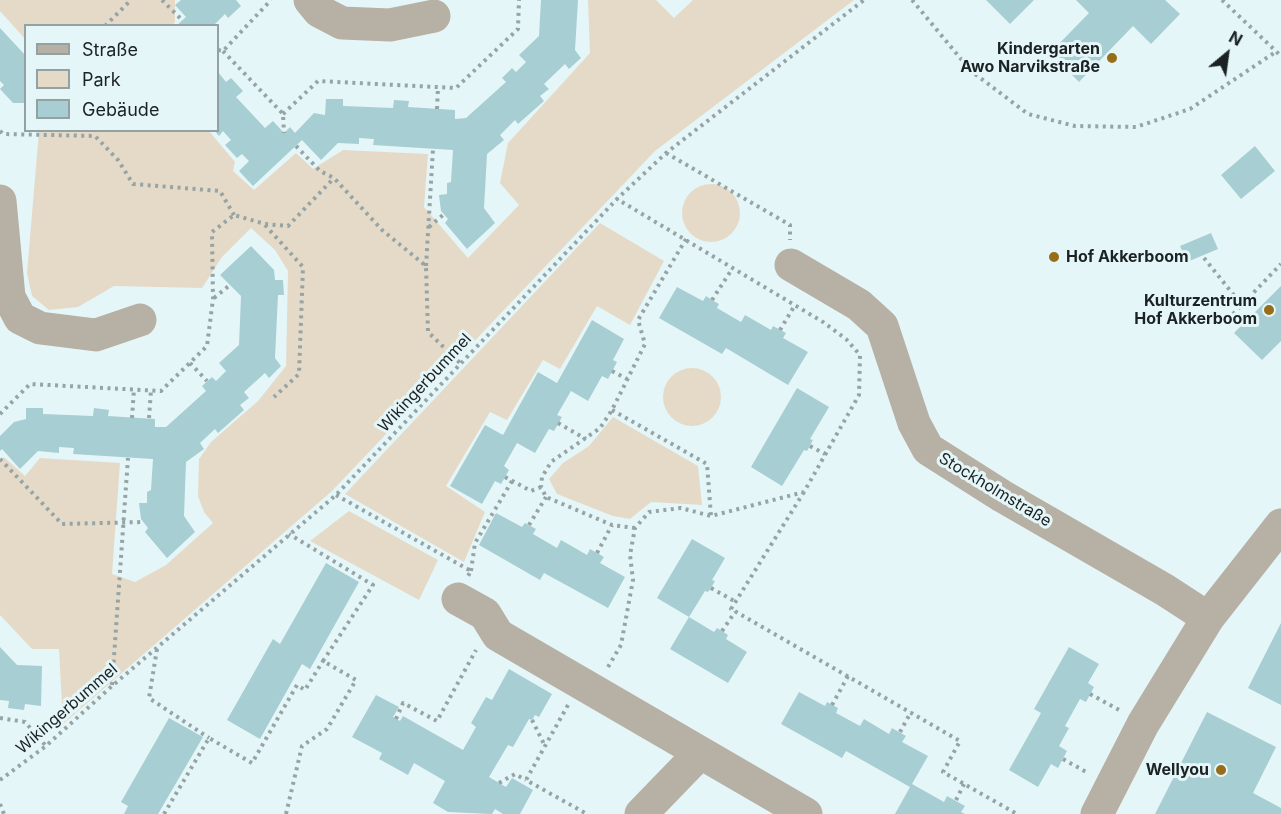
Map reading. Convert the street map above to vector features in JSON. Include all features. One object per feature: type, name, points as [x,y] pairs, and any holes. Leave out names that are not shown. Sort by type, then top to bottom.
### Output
[{"type":"street","points":[[310,0],[319,11],[342,23],[390,25],[434,16]]},
{"type":"street","points":[[0,201],[9,297],[20,318],[40,328],[96,334],[140,320]]},
{"type":"street","name":"Stockholmstraße","points":[[791,265],[859,305],[882,326],[914,423],[928,448],[1002,496],[1165,590],[1208,618]]},
{"type":"street","points":[[1097,814],[1143,724],[1208,618],[1281,525]]},
{"type":"street","points":[[464,585],[498,635],[806,814]]},
{"type":"street","points":[[641,814],[700,753]]},
{"type":"path","points":[[107,24],[131,0]]},
{"type":"path","points":[[162,0],[182,20]]},
{"type":"path","points":[[223,51],[271,0]]},
{"type":"path","points":[[283,114],[318,81],[456,88],[518,29],[519,0]]},
{"type":"path","name":"Wikingerbummel","points":[[0,780],[46,746],[112,686],[336,495],[617,199],[666,153],[864,0]]},
{"type":"path","points":[[912,0],[971,72],[1028,114],[1075,126],[1136,127],[1190,109],[1277,51]]},
{"type":"path","points":[[1222,0],[1281,56]]},
{"type":"path","points":[[219,50],[223,51],[283,114],[284,133]]},
{"type":"path","points":[[437,109],[438,87]]},
{"type":"path","points":[[0,131],[3,134],[95,133],[118,160],[133,184],[220,191],[234,215],[265,224],[288,226],[334,178]]},
{"type":"path","points":[[296,146],[320,171],[334,178],[382,230],[426,266]]},
{"type":"path","points":[[433,149],[426,266],[428,332],[460,363]]},
{"type":"path","points":[[666,153],[789,225],[791,265]]},
{"type":"path","points":[[617,199],[824,322],[846,339],[860,356],[859,395],[804,492],[731,609],[960,741],[943,772],[1017,814]]},
{"type":"path","points":[[429,228],[444,214]]},
{"type":"path","points":[[0,414],[30,384],[161,391],[207,346],[213,299],[212,232],[234,215]]},
{"type":"path","points":[[265,224],[303,267],[299,374],[274,397]]},
{"type":"path","points":[[635,528],[612,525],[546,497],[541,487],[542,477],[551,462],[600,428],[612,410],[645,344],[638,320],[686,239]]},
{"type":"path","points":[[1204,258],[1241,304]]},
{"type":"path","points":[[1233,315],[1281,264]]},
{"type":"path","points":[[712,300],[732,269]]},
{"type":"path","points":[[213,299],[230,285]]},
{"type":"path","points":[[780,330],[795,305]]},
{"type":"path","points":[[190,363],[207,381]]},
{"type":"path","points":[[612,371],[627,379]]},
{"type":"path","points":[[132,418],[134,390]]},
{"type":"path","points":[[149,418],[151,390]]},
{"type":"path","points":[[612,410],[706,464],[711,516]]},
{"type":"path","points":[[558,423],[586,439]]},
{"type":"path","points":[[810,446],[825,454]]},
{"type":"path","points":[[112,686],[128,458]]},
{"type":"path","points":[[0,459],[62,524],[123,525],[144,522]]},
{"type":"path","points":[[505,477],[531,491],[541,487]]},
{"type":"path","points":[[336,495],[464,585],[475,543],[512,481]]},
{"type":"path","points":[[526,780],[545,746],[586,687],[621,645],[633,580],[630,555],[635,528],[650,512],[681,508],[711,516],[804,492]]},
{"type":"path","points":[[529,525],[546,497]]},
{"type":"path","points":[[597,553],[612,525]]},
{"type":"path","points":[[157,649],[149,698],[209,738],[252,763],[297,686],[305,690],[373,585],[289,534]]},
{"type":"path","points":[[711,588],[736,602]]},
{"type":"path","points":[[722,631],[735,611]]},
{"type":"path","points":[[396,719],[403,703],[437,721],[491,624]]},
{"type":"path","points":[[286,814],[302,746],[327,729],[356,680],[323,661]]},
{"type":"path","points":[[832,705],[848,676]]},
{"type":"path","points":[[1090,694],[1143,724]]},
{"type":"path","points":[[900,732],[910,712]]},
{"type":"path","points":[[0,718],[25,722],[46,746]]},
{"type":"path","points":[[532,720],[545,746]]},
{"type":"path","points":[[164,814],[209,738]]},
{"type":"path","points":[[499,783],[515,774],[588,814]]},
{"type":"path","points":[[956,801],[964,784]]},
{"type":"path","points":[[0,804],[4,814]]},
{"type":"green space","points":[[0,0],[175,0],[175,22],[174,24],[24,24],[24,38],[0,11]]},
{"type":"green space","points":[[588,0],[656,0],[674,18],[693,0],[854,0],[655,151],[332,491],[63,724],[59,649],[32,649],[0,615],[0,461],[4,457],[25,476],[40,458],[120,463],[112,574],[135,582],[166,565],[213,523],[204,512],[198,496],[199,459],[211,442],[258,401],[286,366],[288,271],[275,250],[251,228],[222,257],[202,288],[114,286],[78,307],[49,310],[32,296],[27,273],[39,132],[210,132],[235,162],[233,171],[254,190],[296,153],[313,169],[343,150],[428,154],[424,207],[468,258],[519,205],[500,183],[508,143],[590,53]]},
{"type":"green space","points":[[705,184],[717,184],[732,192],[740,207],[740,219],[732,234],[717,242],[705,242],[690,234],[682,219],[682,207],[690,192]]},
{"type":"green space","points":[[600,223],[664,261],[630,325],[597,306],[560,369],[543,360],[507,420],[490,412],[446,486],[485,512],[464,562],[345,494]]},
{"type":"green space","points":[[686,368],[698,368],[713,376],[721,391],[721,403],[713,418],[698,426],[686,426],[671,418],[663,403],[663,391],[671,376]]},
{"type":"green space","points":[[613,417],[698,466],[702,505],[651,502],[630,519],[613,516],[557,494],[549,479],[563,463],[589,446]]},
{"type":"green space","points":[[349,511],[438,560],[419,600],[310,541]]},
{"type":"building","points":[[181,0],[236,0],[241,6],[228,18],[225,14],[215,24],[178,24],[186,17],[175,5]]},
{"type":"building","points":[[541,0],[578,0],[575,50],[581,58],[569,69],[565,64],[544,84],[549,89],[540,96],[544,101],[518,124],[515,120],[500,135],[504,140],[487,154],[484,208],[495,223],[467,249],[445,223],[448,219],[441,211],[439,195],[447,194],[447,183],[451,182],[453,150],[373,145],[374,139],[359,138],[359,144],[338,143],[321,160],[302,140],[253,186],[239,171],[249,161],[242,154],[237,158],[225,145],[231,140],[223,131],[219,136],[216,132],[219,132],[219,73],[226,82],[231,78],[243,91],[236,97],[265,128],[273,121],[284,133],[290,127],[295,133],[314,113],[325,115],[326,99],[343,99],[343,106],[393,108],[394,100],[409,101],[408,107],[455,110],[455,119],[466,118],[506,82],[502,78],[512,68],[516,72],[526,62],[519,55],[539,36]]},
{"type":"building","points":[[986,0],[1034,0],[1010,24]]},
{"type":"building","points":[[1076,0],[1165,0],[1180,14],[1151,44],[1133,26],[1079,82],[1050,53],[1089,13]]},
{"type":"building","points":[[0,28],[24,54],[24,103],[13,103],[0,89],[4,85],[0,81]]},
{"type":"building","points":[[1255,146],[1275,171],[1241,199],[1221,175]]},
{"type":"building","points":[[1211,233],[1218,249],[1187,262],[1180,246]]},
{"type":"building","points":[[251,246],[274,270],[275,280],[283,280],[284,295],[278,295],[275,358],[281,366],[269,378],[265,373],[244,392],[249,398],[240,405],[244,410],[218,433],[215,429],[200,443],[204,449],[186,462],[184,516],[195,532],[167,558],[145,532],[148,528],[141,519],[139,503],[147,503],[147,492],[151,490],[153,459],[73,454],[74,448],[59,447],[59,453],[38,451],[20,469],[2,449],[0,451],[0,436],[14,422],[26,419],[26,408],[43,408],[43,414],[93,416],[94,408],[109,410],[108,416],[155,419],[155,427],[166,427],[206,391],[202,386],[212,377],[216,381],[226,371],[219,363],[239,345],[241,296],[220,275]]},
{"type":"building","name":"Kulturzentrum Hof Akkerboom","points":[[1281,286],[1281,341],[1262,360],[1234,333]]},
{"type":"building","points":[[677,287],[703,301],[706,296],[719,304],[717,308],[741,322],[745,315],[771,330],[773,326],[786,333],[783,338],[808,352],[788,385],[726,348],[722,354],[659,318]]},
{"type":"building","points":[[592,320],[624,339],[613,360],[617,362],[608,379],[602,376],[588,401],[571,391],[557,415],[562,417],[554,431],[549,429],[535,453],[517,443],[504,466],[509,470],[501,484],[495,481],[482,504],[450,486],[485,425],[503,435],[538,372],[557,383]]},
{"type":"building","points":[[797,388],[829,407],[810,439],[813,440],[807,451],[804,450],[782,486],[751,467]]},
{"type":"building","points":[[496,513],[522,527],[525,523],[536,529],[533,534],[557,548],[561,540],[587,555],[590,549],[604,557],[600,563],[625,577],[608,608],[544,573],[540,580],[479,545]]},
{"type":"building","points":[[692,539],[725,558],[712,580],[715,581],[711,588],[708,592],[705,591],[689,617],[657,598]]},
{"type":"building","points":[[326,563],[359,582],[310,669],[302,664],[260,739],[227,720],[273,639],[280,644]]},
{"type":"building","points":[[689,617],[714,632],[717,628],[722,631],[728,635],[726,639],[747,652],[728,683],[670,649]]},
{"type":"building","points":[[1281,623],[1281,705],[1248,688]]},
{"type":"building","points":[[0,647],[17,665],[42,666],[41,706],[25,704],[24,710],[8,708],[9,701],[0,700]]},
{"type":"building","points":[[1069,647],[1099,664],[1088,683],[1094,687],[1086,702],[1080,699],[1065,726],[1069,728],[1059,746],[1067,751],[1058,768],[1051,764],[1038,787],[1009,770],[1041,713],[1034,709]]},
{"type":"building","points":[[509,669],[552,694],[539,717],[535,715],[532,720],[529,719],[513,747],[508,745],[489,777],[506,787],[512,778],[533,790],[520,814],[503,814],[495,809],[492,814],[448,812],[433,803],[445,781],[414,763],[408,775],[379,759],[382,753],[352,737],[376,695],[399,707],[393,717],[400,721],[403,716],[463,750],[476,727],[471,723],[486,697],[492,700]]},
{"type":"building","points":[[799,692],[825,706],[827,702],[838,708],[836,713],[860,726],[864,719],[889,734],[892,728],[906,736],[902,742],[928,756],[912,784],[944,802],[947,796],[965,806],[961,812],[965,814],[895,814],[910,787],[846,751],[842,758],[781,724]]},
{"type":"building","name":"Wellyou","points":[[1207,712],[1276,747],[1253,793],[1281,808],[1281,814],[1155,814]]},
{"type":"building","points":[[169,718],[203,737],[158,814],[124,814],[128,806],[121,802]]},
{"type":"place","name":"Kindergarten Awo Narvikstraße","points":[[1112,58]]},
{"type":"place","name":"Hof Akkerboom","points":[[1054,257]]},
{"type":"place","name":"Kulturzentrum Hof Akkerboom","points":[[1269,310]]},
{"type":"place","name":"Wellyou","points":[[1221,770]]}]
